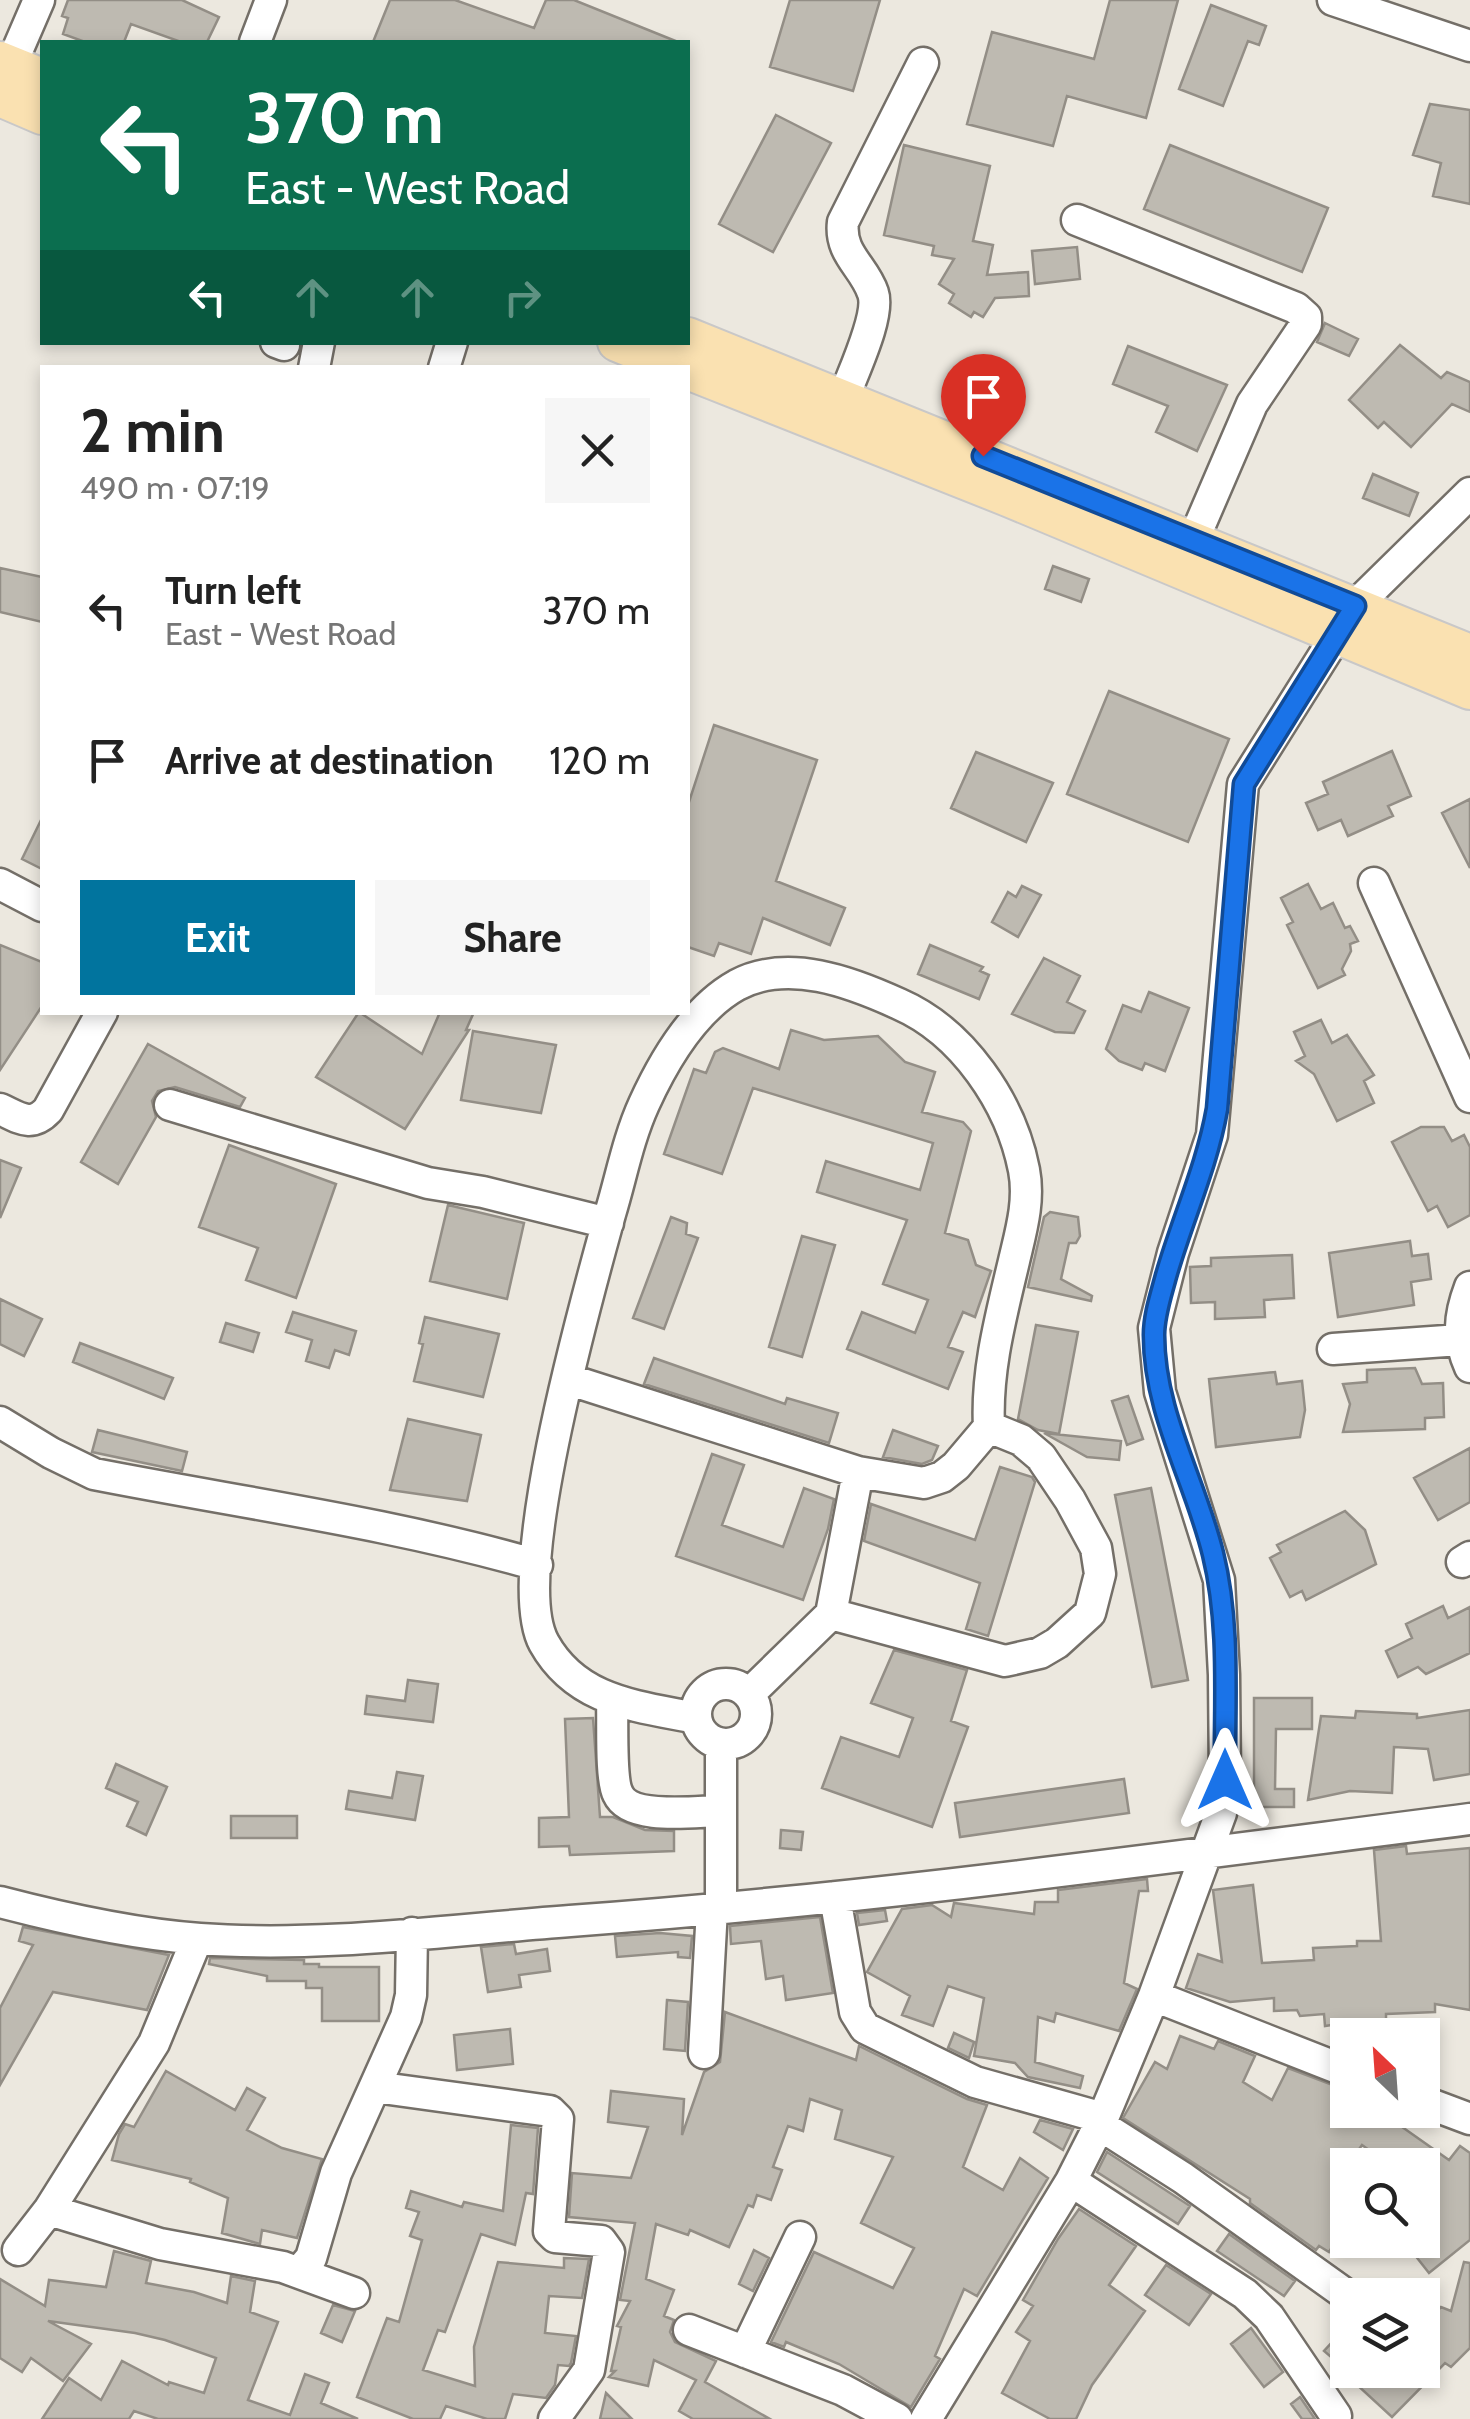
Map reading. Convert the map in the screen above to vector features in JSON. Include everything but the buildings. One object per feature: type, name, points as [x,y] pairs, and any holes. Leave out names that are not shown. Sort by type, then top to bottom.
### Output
[{"type":"main road","points":[[14,75],[40,112]]},
{"type":"main road","points":[[690,338],[1193,542],[1470,690]]},
{"type":"main road","points":[[624,345],[673,365]]},
{"type":"main road","points":[[690,371],[1008,497],[1346,622],[1470,654]]},
{"type":"street","points":[[14,75],[39,0]]},
{"type":"street","points":[[257,40],[271,0]]},
{"type":"street","points":[[1333,0],[1470,46]]},
{"type":"street","points":[[843,400],[876,309],[873,292],[846,252],[844,222],[922,64]]},
{"type":"street","points":[[1078,220],[1296,308],[1306,317],[1306,324],[1252,404],[1193,542]]},
{"type":"street","points":[[926,2419],[1072,2182],[1154,1996],[1221,1814],[1225,1780],[1224,1645],[1219,1580],[1160,1392],[1154,1328],[1217,1109],[1244,784],[1346,622],[1470,493]]},
{"type":"street","points":[[1374,883],[1470,1097]]},
{"type":"street","points":[[0,884],[40,905]]},
{"type":"street","points":[[567,1379],[858,1472],[924,1483],[956,1466],[988,1427],[987,1388],[1025,1215],[1025,1173],[1007,1119],[971,1060],[946,1033],[914,1010],[880,995],[800,973],[757,977],[736,986],[709,1006],[681,1038],[657,1079],[633,1135],[567,1379],[543,1500],[537,1617],[542,1639],[574,1677],[612,1701],[696,1718]]},
{"type":"street","points":[[0,1109],[27,1122],[38,1120],[48,1110],[100,1015]]},
{"type":"street","points":[[170,1105],[428,1183],[483,1192],[608,1223]]},
{"type":"street","points":[[1333,1350],[1465,1353],[1461,1310],[1470,1287]]},
{"type":"street","points":[[0,1422],[51,1454],[94,1474],[396,1529],[537,1565]]},
{"type":"street","points":[[831,1614],[1005,1661],[1040,1653],[1058,1643],[1090,1613],[1100,1574],[1096,1548],[1070,1500],[1040,1457],[1021,1440],[988,1427]]},
{"type":"street","points":[[749,1694],[831,1614],[858,1472]]},
{"type":"street","points":[[731,1684],[749,1694],[757,1715],[741,1740],[721,1745],[702,1733],[696,1718],[697,1704],[712,1688],[731,1684]]},
{"type":"street","points":[[612,1701],[616,1790],[626,1804],[652,1812],[721,1810]]},
{"type":"street","points":[[704,2053],[717,1908],[721,1745]]},
{"type":"street","points":[[0,1902],[58,1917],[197,1939],[412,1933],[835,1897],[1470,1819]]},
{"type":"street","points":[[835,1897],[855,2012],[866,2028],[975,2082],[1101,2122],[1330,2283]]},
{"type":"street","points":[[299,2272],[312,2258],[336,2173],[396,2044],[411,1995],[412,1933]]},
{"type":"street","points":[[18,2250],[49,2210],[154,2043],[197,1939]]},
{"type":"street","points":[[1154,1996],[1330,2065]]},
{"type":"street","points":[[375,2087],[550,2111],[558,2119],[549,2231],[555,2238],[602,2242],[609,2252],[589,2370],[554,2419]]},
{"type":"street","points":[[1440,2108],[1470,2119]]},
{"type":"street","points":[[1072,2182],[1245,2294],[1269,2317],[1336,2416]]},
{"type":"street","points":[[49,2210],[160,2244],[299,2272],[354,2293]]},
{"type":"street","points":[[745,2352],[800,2238]]},
{"type":"street","points":[[689,2330],[843,2390],[897,2419]]},
{"type":"route","points":[[983,456],[1355,606],[1244,784],[1217,1109],[1154,1328],[1160,1392],[1219,1580],[1224,1645],[1225,1780]]}]
